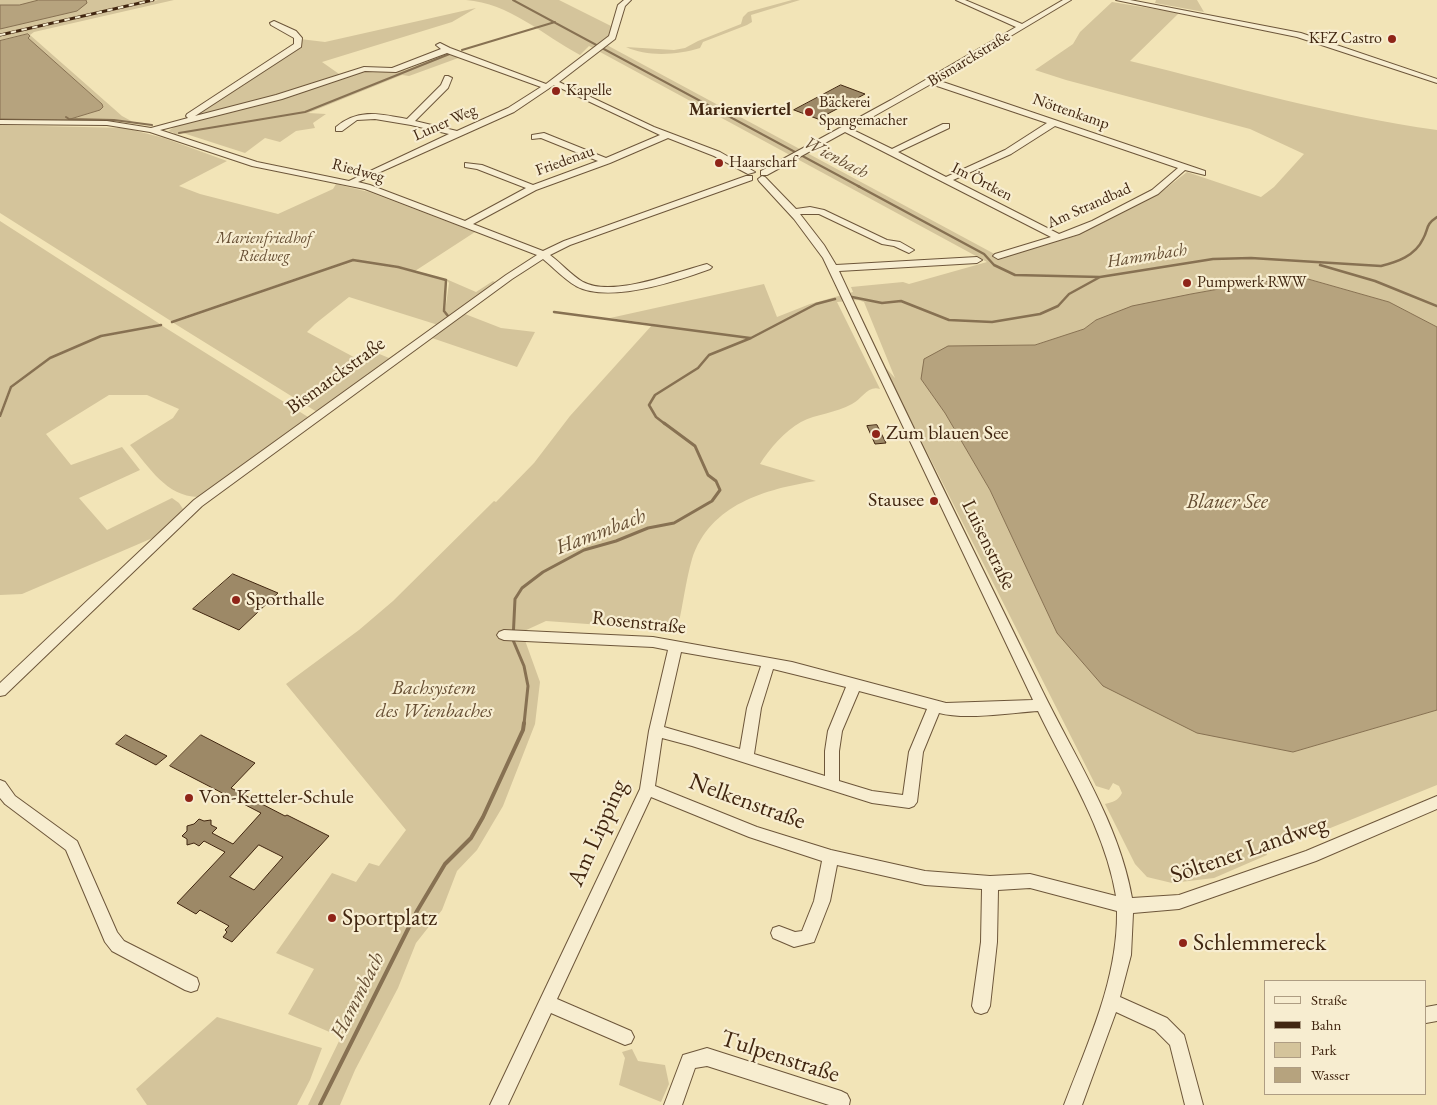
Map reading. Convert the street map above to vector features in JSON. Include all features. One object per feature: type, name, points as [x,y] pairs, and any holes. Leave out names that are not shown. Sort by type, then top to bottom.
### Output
[{"type":"street","name":"Luner Weg","points":[[352,182],[512,110],[550,85],[596,51],[614,34],[622,5],[628,0]]},
{"type":"street","points":[[960,0],[1022,27]]},
{"type":"street","name":"Bismarckstraße","points":[[763,176],[931,82],[1068,0]]},
{"type":"street","points":[[1118,0],[1298,35],[1397,70],[1437,81]]},
{"type":"street","points":[[179,122],[298,45],[298,38],[293,33],[274,23]]},
{"type":"street","points":[[439,45],[447,50],[550,85],[666,136],[717,154],[750,175],[763,176]]},
{"type":"street","points":[[155,131],[179,122],[279,97],[364,69],[394,70],[447,50]]},
{"type":"street","points":[[408,123],[445,86],[448,78]]},
{"type":"street","name":"Nöttenkamp","points":[[931,82],[1055,122],[1202,173]]},
{"type":"street","points":[[339,129],[356,117],[390,119],[456,134]]},
{"type":"street","name":"Riedweg","points":[[0,122],[107,123],[155,131],[255,164],[352,182],[543,254],[581,285],[604,290],[690,274],[707,267]]},
{"type":"street","points":[[946,180],[1008,152],[1055,122]]},
{"type":"street","points":[[892,152],[946,126]]},
{"type":"street","name":"Im Örtken","points":[[846,129],[1058,238]]},
{"type":"street","name":"Friedenau","points":[[535,137],[541,135],[607,161]]},
{"type":"street","name":"Friedenau","points":[[466,224],[533,188],[607,161],[666,136]]},
{"type":"street","name":"Friedenau","points":[[468,165],[479,167],[533,188]]},
{"type":"street","name":"Am Strandbad","points":[[998,256],[1058,238],[1094,223],[1155,192],[1184,167]]},
{"type":"street","name":"Bismarckstraße","points":[[0,692],[192,508],[490,290],[543,254],[574,240],[750,175]]},
{"type":"street","name":"Luisenstraße","points":[[763,176],[818,242],[852,307],[1091,804],[1119,869],[1125,906]]},
{"type":"street","points":[[794,212],[810,210],[821,212],[885,242],[909,250]]},
{"type":"street","points":[[832,268],[977,260]]},
{"type":"street","name":"Rosenstraße","points":[[504,634],[653,642],[770,662],[855,683],[946,709],[985,709],[1042,705]]},
{"type":"street","name":"Am Lipping","points":[[499,1105],[647,789],[656,731],[676,646]]},
{"type":"street","points":[[747,757],[747,734],[752,710],[770,662]]},
{"type":"street","points":[[832,785],[832,751],[835,731],[855,683]]},
{"type":"street","points":[[656,731],[747,757],[872,797],[909,802],[916,752],[935,706]]},
{"type":"street","points":[[0,786],[10,800],[72,846],[110,937],[118,946],[191,984]]},
{"type":"street","name":"Nelkenstraße","points":[[647,789],[754,832],[831,857],[925,878],[990,883],[1030,880],[1125,906]]},
{"type":"street","name":"Söltener Landweg","points":[[1125,906],[1179,902],[1311,856],[1437,802]]},
{"type":"street","points":[[779,933],[794,940],[808,937],[822,901],[831,857]]},
{"type":"street","points":[[982,1006],[989,942],[990,883]]},
{"type":"street","points":[[1073,1105],[1110,1001],[1119,965],[1124,933],[1125,906]]},
{"type":"street","points":[[1110,1001],[1161,1024],[1178,1041],[1194,1105]]},
{"type":"street","points":[[546,1003],[624,1037]]},
{"type":"street","name":"Tulpenstraße","points":[[673,1105],[689,1061],[707,1057],[842,1100],[840,1105]]},
{"type":"green space","points":[[0,0],[147,0],[31,27],[33,29],[158,0],[174,0],[34,32],[30,35],[122,116],[133,122],[67,120],[100,110],[103,107],[102,104],[27,38],[0,118]]},
{"type":"green space","name":"Bachsystem des Wienbaches","points":[[466,0],[559,0],[611,26],[618,4],[624,0],[611,36],[603,43],[1002,258],[1081,234],[1160,193],[1187,172],[1261,197],[1274,187],[1304,154],[1250,129],[1035,70],[1073,44],[1080,32],[1112,2],[1179,13],[1130,61],[1321,109],[1437,130],[1437,327],[1389,302],[1309,279],[1258,282],[1191,294],[1096,320],[1084,329],[1035,345],[999,346],[921,379],[945,413],[990,490],[1057,633],[1293,752],[1437,710],[1437,785],[1313,835],[1304,827],[1264,846],[1267,855],[1214,878],[1172,883],[1147,877],[1135,864],[1105,804],[1119,798],[1122,793],[1119,786],[1113,783],[1109,790],[1096,786],[894,387],[886,368],[895,378],[864,302],[858,300],[837,302],[880,389],[872,389],[856,402],[846,407],[801,422],[783,435],[773,446],[760,464],[816,481],[778,489],[742,502],[726,512],[712,525],[700,540],[692,559],[678,627],[671,630],[546,621],[522,632],[540,682],[535,724],[503,806],[477,850],[457,871],[442,910],[416,943],[398,988],[355,1070],[340,1105],[308,1105],[341,1037],[288,1014],[314,969],[276,953],[332,873],[356,882],[369,863],[379,866],[406,830],[286,684],[359,630],[393,601],[494,501],[496,502],[534,463],[570,416],[653,324],[610,318],[764,284],[777,317],[810,304],[853,292],[851,287],[903,282],[909,284],[987,262],[589,46],[580,55],[511,13],[482,2]]},
{"type":"green space","points":[[792,0],[800,0],[751,15],[752,22],[703,42],[700,48],[682,52],[653,54],[626,47],[674,50],[685,48],[741,24],[743,17],[748,12]]},
{"type":"green space","points":[[1156,0],[1197,0],[1204,12],[1155,3]]},
{"type":"green space","points":[[476,8],[452,22],[322,62],[342,76],[278,96],[187,119],[300,45],[300,39],[325,42]]},
{"type":"green space","points":[[449,53],[461,57],[409,76],[402,75],[308,113],[326,114],[313,123],[315,128],[296,131],[280,142],[265,138],[245,153],[183,133],[174,135],[174,133],[168,131],[181,123],[378,68],[406,70]]},
{"type":"green space","name":"Marienfriedhof Riedweg","points":[[0,125],[125,128],[164,138],[227,161],[179,186],[200,194],[278,214],[333,189],[336,184],[369,192],[475,232],[415,271],[353,259],[171,321],[0,213]]},
{"type":"green space","points":[[0,221],[160,324],[100,336],[49,358],[10,387],[0,412]]},
{"type":"green space","points":[[353,260],[398,268],[445,280],[443,311],[448,316],[445,312],[449,283],[446,279],[476,292],[493,281],[497,283],[317,412],[172,322]],"holes":[[[349,297],[435,324],[389,358],[377,353],[363,362],[307,332]]]},
{"type":"green space","points":[[465,314],[501,328],[535,332],[517,367],[432,338]]},
{"type":"green space","points":[[161,325],[308,417],[198,497],[177,492],[168,486],[152,471],[130,445],[173,418],[179,409],[147,395],[109,395],[46,434],[71,465],[122,447],[140,470],[79,498],[107,530],[172,498],[183,509],[155,537],[22,594],[0,595],[0,419],[12,388],[50,359],[101,337]]},
{"type":"green space","points":[[217,1017],[322,1048],[310,1080],[297,1105],[147,1105],[136,1089]]},
{"type":"green space","points":[[632,1049],[638,1061],[665,1065],[669,1084],[661,1102],[619,1085],[625,1058],[622,1052]]},
{"type":"water","points":[[39,0],[86,0],[87,3],[77,11],[0,29],[0,5],[19,5]]},
{"type":"water","points":[[28,34],[30,36],[28,38],[102,104],[103,107],[100,110],[67,120],[0,119],[0,41]]},
{"type":"water","name":"Blauer See","points":[[1308,279],[1389,302],[1437,327],[1437,710],[1293,752],[1197,733],[1103,686],[1057,633],[990,490],[945,413],[921,379],[924,359],[948,346],[1035,345],[1084,329],[1096,320],[1132,306],[1258,282]]},
{"type":"building","points":[[841,85],[865,94],[818,119],[794,110]]},
{"type":"building","name":"Zum blauen See","points":[[877,425],[886,443],[875,444],[867,426]]},
{"type":"building","name":"Sporthalle","points":[[233,574],[278,593],[239,630],[193,609]]},
{"type":"building","points":[[126,735],[167,756],[156,765],[116,744]]},
{"type":"building","name":"Von-Ketteler-Schule","points":[[201,735],[255,763],[231,788],[329,836],[232,942],[223,937],[227,932],[225,930],[229,926],[200,910],[196,914],[177,903],[225,852],[204,841],[199,846],[194,843],[187,845],[187,839],[182,836],[187,831],[187,826],[194,824],[199,819],[204,821],[211,820],[211,825],[217,828],[212,833],[233,844],[261,813],[170,766]],"holes":[[[259,845],[283,857],[254,890],[230,877]]]},
{"type":"waterway","name":"Wienbach","points":[[513,0],[554,22]]},
{"type":"waterway","points":[[462,50],[554,22]]},
{"type":"waterway","name":"Wienbach","points":[[554,22],[860,187]]},
{"type":"waterway","points":[[179,133],[305,112],[452,53]]},
{"type":"waterway","points":[[66,117],[69,119],[114,120],[152,125]]},
{"type":"waterway","name":"Wienbach","points":[[858,186],[984,254],[994,265],[1015,275],[1100,277]]},
{"type":"waterway","name":"Hammbach","points":[[1100,277],[1213,259],[1251,258],[1381,266],[1399,260],[1415,250],[1420,245],[1429,225],[1437,217]]},
{"type":"waterway","points":[[172,322],[353,260],[398,267],[446,280],[444,311],[448,316]]},
{"type":"waterway","points":[[1320,265],[1375,281],[1437,306]]},
{"type":"waterway","name":"Hammbach","points":[[852,297],[882,303],[901,301],[949,320],[992,322],[1040,314],[1058,306],[1069,294],[1100,277]]},
{"type":"waterway","name":"Hammbach","points":[[665,424],[656,417],[649,405],[655,395],[698,368],[709,355],[751,338],[816,304],[835,299]]},
{"type":"waterway","points":[[554,312],[750,338]]},
{"type":"waterway","points":[[0,416],[11,387],[50,358],[101,336],[161,325]]},
{"type":"waterway","name":"Hammbach","points":[[524,724],[528,686],[524,666],[513,640],[515,599],[522,588],[543,572],[584,550],[616,541],[648,528],[674,523],[712,501],[720,490],[716,481],[708,475],[695,446],[664,423]]},
{"type":"waterway","name":"Hammbach","points":[[320,1105],[417,911],[445,864],[471,838],[483,817],[523,730],[524,723]]},
{"type":"railway","points":[[0,35],[153,0]]},
{"type":"place","name":"KFZ Castro","points":[[1392,39]]},
{"type":"place","name":"Kapelle","points":[[556,91]]},
{"type":"place","name":"Bäckerei Spangemacher","points":[[809,112]]},
{"type":"place","name":"Haarscharf","points":[[719,163]]},
{"type":"place","name":"Pumpwerk RWW","points":[[1187,283]]},
{"type":"place","name":"Zum blauen See","points":[[876,434]]},
{"type":"place","name":"Stausee","points":[[934,501]]},
{"type":"place","name":"Sporthalle","points":[[236,600]]},
{"type":"place","name":"Von-Ketteler-Schule","points":[[189,798]]},
{"type":"place","name":"Sportplatz","points":[[332,918]]},
{"type":"place","name":"Schlemmereck","points":[[1183,943]]},
{"type":"district","name":"Marienviertel","points":[[740,110]]}]
